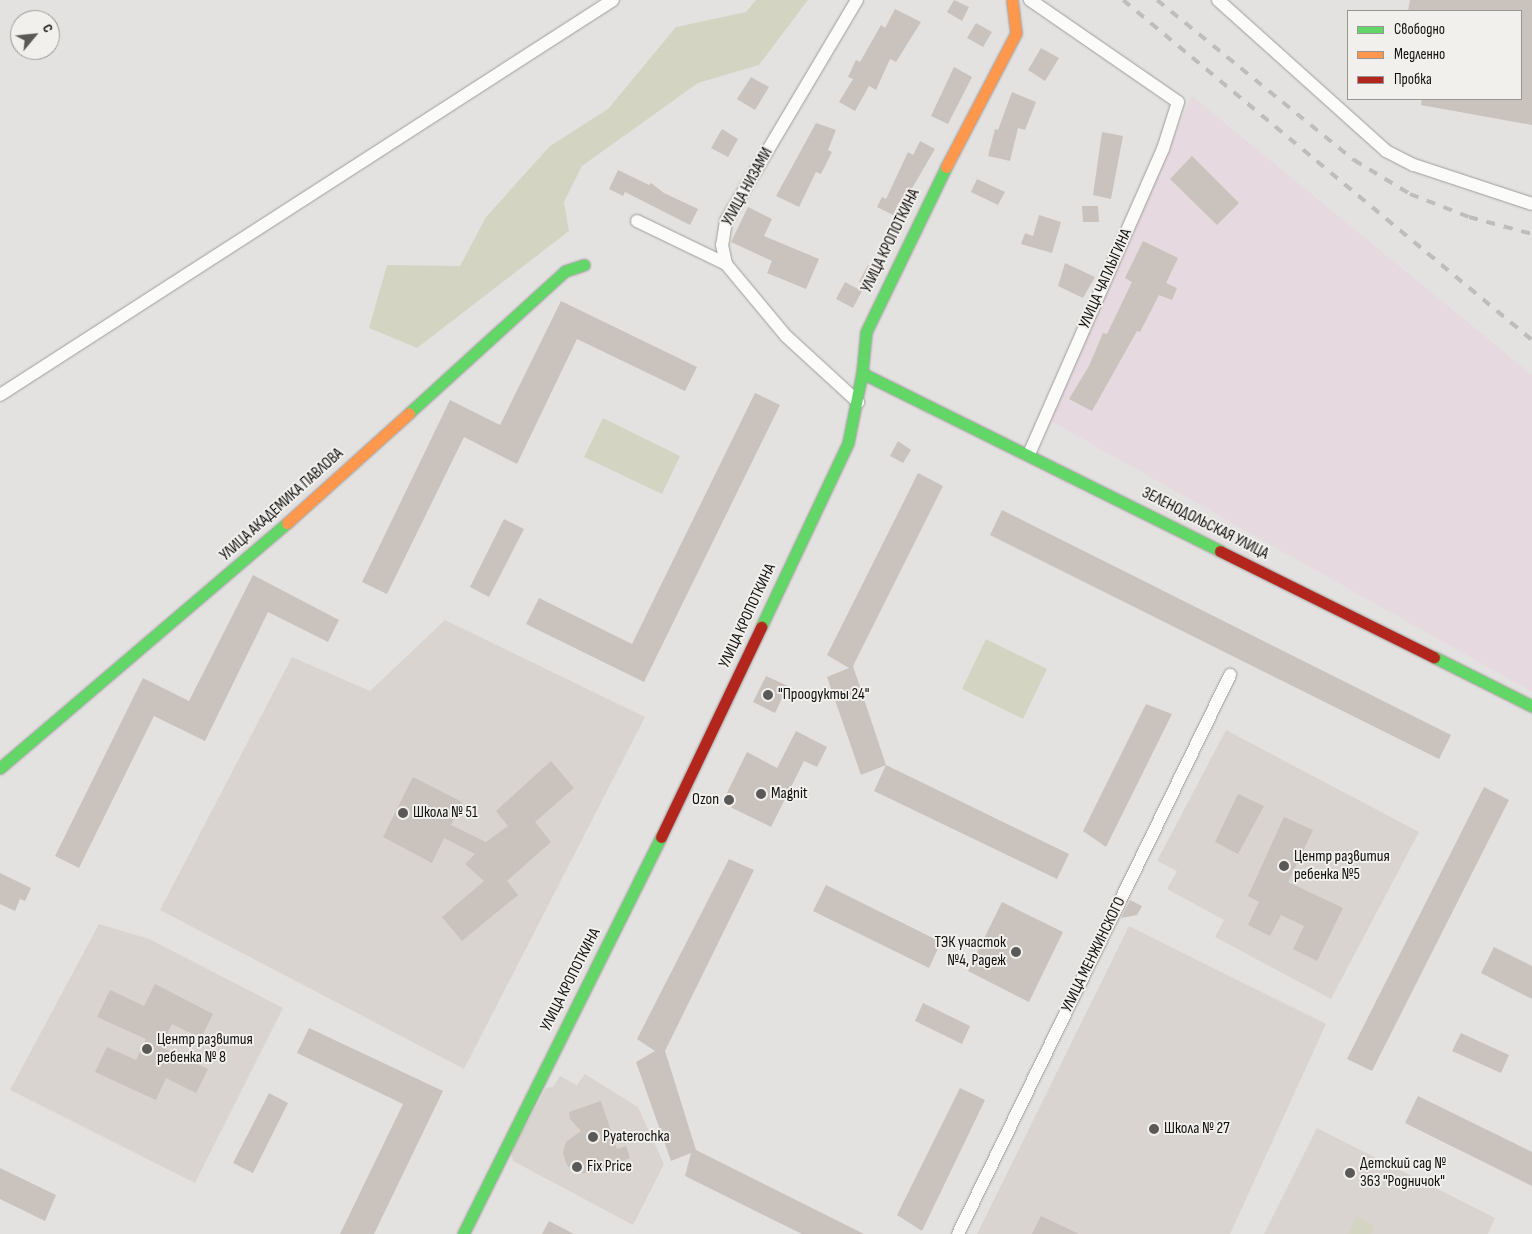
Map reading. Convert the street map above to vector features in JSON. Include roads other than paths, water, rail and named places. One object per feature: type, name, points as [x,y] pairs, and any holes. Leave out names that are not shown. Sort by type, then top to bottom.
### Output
[{"type":"street","points":[[0,395],[613,0]]},
{"type":"street","name":"УЛИЦА НИЗАМИ","points":[[726,264],[722,244],[726,221],[856,0]]},
{"type":"street","name":"УЛИЦА КРОПОТКИНА","points":[[463,1234],[751,649],[848,444],[858,402],[866,332],[919,220],[1016,33],[1012,0]]},
{"type":"street","name":"УЛИЦА ЧАПЛЫГИНА","points":[[1029,454],[1163,148],[1178,102],[1030,0]]},
{"type":"street","points":[[1218,0],[1386,151],[1414,165],[1532,204]]},
{"type":"street","points":[[637,221],[726,264],[786,336],[858,402]]},
{"type":"street","name":"УЛИЦА АКАДЕМИКА ПАВЛОВА","points":[[0,768],[256,551],[565,271],[584,265]]},
{"type":"street","name":"ЗЕЛЕНОДОЛЬСКАЯ УЛИЦА","points":[[862,373],[1029,454],[1532,706]]},
{"type":"street","name":"УЛИЦА МЕНЖИНСКОГО","points":[[958,1234],[1230,675]]},
{"type":"railway","points":[[1123,0],[1532,340]]},
{"type":"railway","points":[[1157,0],[1354,160],[1410,194],[1469,217],[1532,234]]},
{"type":"place","name":"\"Проодукты 24\"","points":[[768,695]]},
{"type":"place","name":"Magnit","points":[[761,794]]},
{"type":"place","name":"Ozon","points":[[729,800]]},
{"type":"place","name":"Школа № 51","points":[[403,813]]},
{"type":"place","name":"Центр развития ребенка №5","points":[[1284,866]]},
{"type":"place","name":"ТЭК участок №4, Радеж","points":[[1016,952]]},
{"type":"place","name":"Центр развития ребенка № 8","points":[[147,1049]]},
{"type":"place","name":"Школа № 27","points":[[1154,1129]]},
{"type":"place","name":"Pyaterochka","points":[[593,1137]]},
{"type":"place","name":"Fix Price","points":[[577,1167]]},
{"type":"place","name":"Детский сад № 363 \"Родничок\"","points":[[1350,1173]]}]
